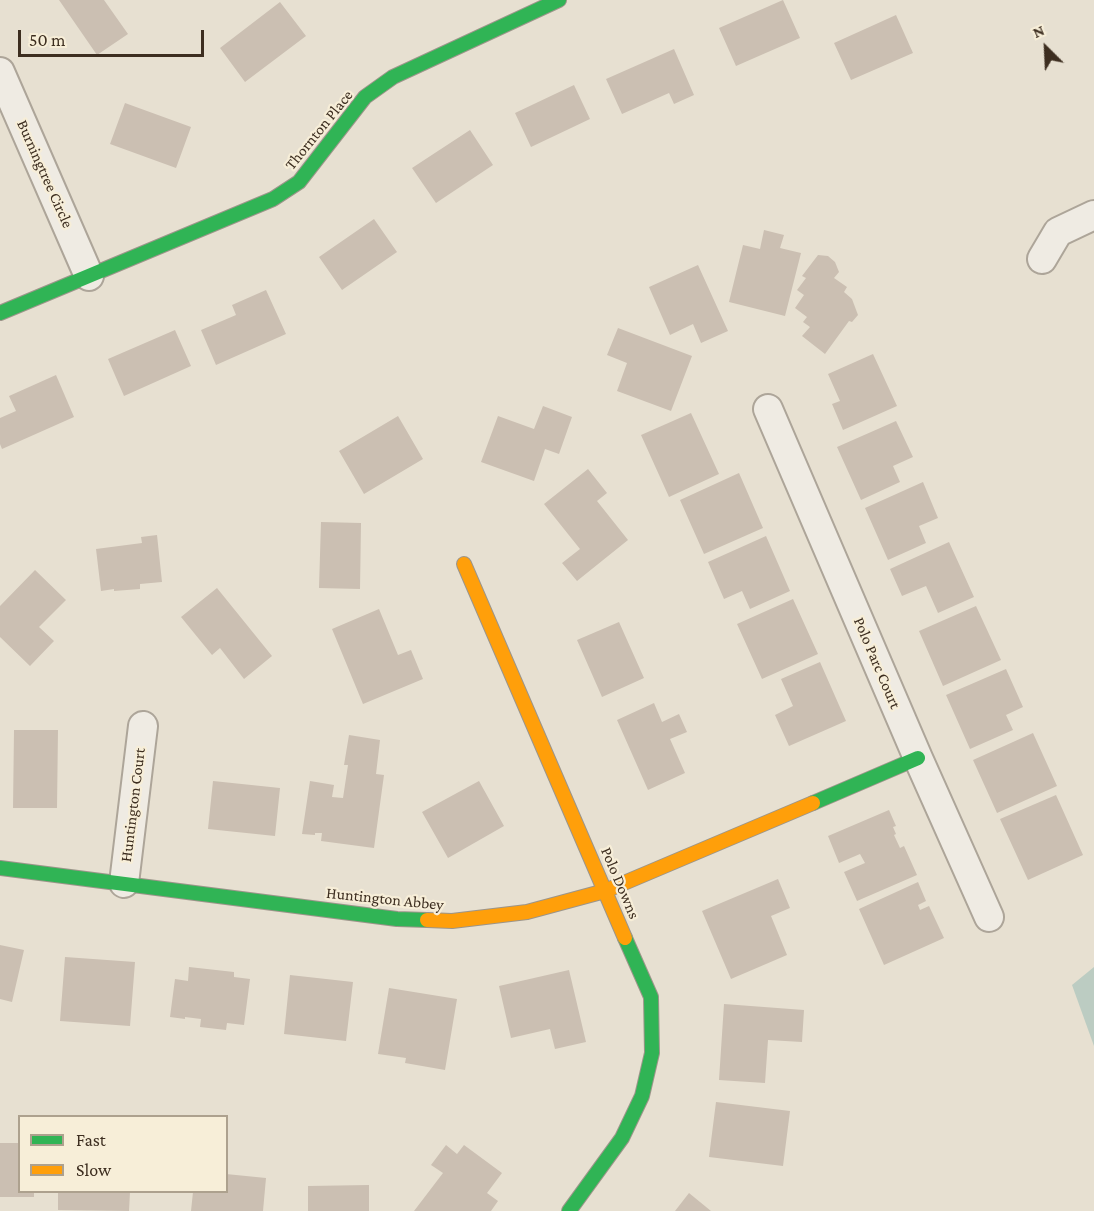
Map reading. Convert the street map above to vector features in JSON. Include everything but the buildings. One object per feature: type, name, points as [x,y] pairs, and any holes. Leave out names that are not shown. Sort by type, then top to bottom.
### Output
[{"type":"street","name":"Thornton Place","points":[[0,313],[273,199],[299,182],[365,97],[393,76],[559,0]]},
{"type":"street","name":"Burningtree Circle","points":[[0,72],[89,276]]},
{"type":"street","points":[[1042,259],[1058,232],[1094,215]]},
{"type":"street","name":"Polo Parc Court","points":[[768,409],[989,917]]},
{"type":"street","name":"Polo Downs","points":[[464,564],[651,997],[652,1053],[642,1096],[622,1138],[569,1211]]},
{"type":"street","name":"Huntington Court","points":[[124,883],[142,726]]},
{"type":"street","name":"Huntington Abbey","points":[[0,868],[397,919],[452,921],[527,912],[605,891],[918,758]]},
{"type":"shaded area","points":[[1094,967],[1094,1046],[1072,985]]},
{"type":"traffic: fast","points":[[0,313],[273,199],[299,182],[365,97],[393,77],[559,0]]},
{"type":"traffic: fast","points":[[813,803],[918,758]]},
{"type":"traffic: fast","points":[[0,868],[397,919],[427,920]]},
{"type":"traffic: fast","points":[[569,1211],[622,1138],[642,1096],[652,1053],[651,997],[625,938]]},
{"type":"traffic: slow","points":[[464,564],[625,938]]},
{"type":"traffic: slow","points":[[427,920],[452,921],[527,912],[605,891],[813,803]]}]
